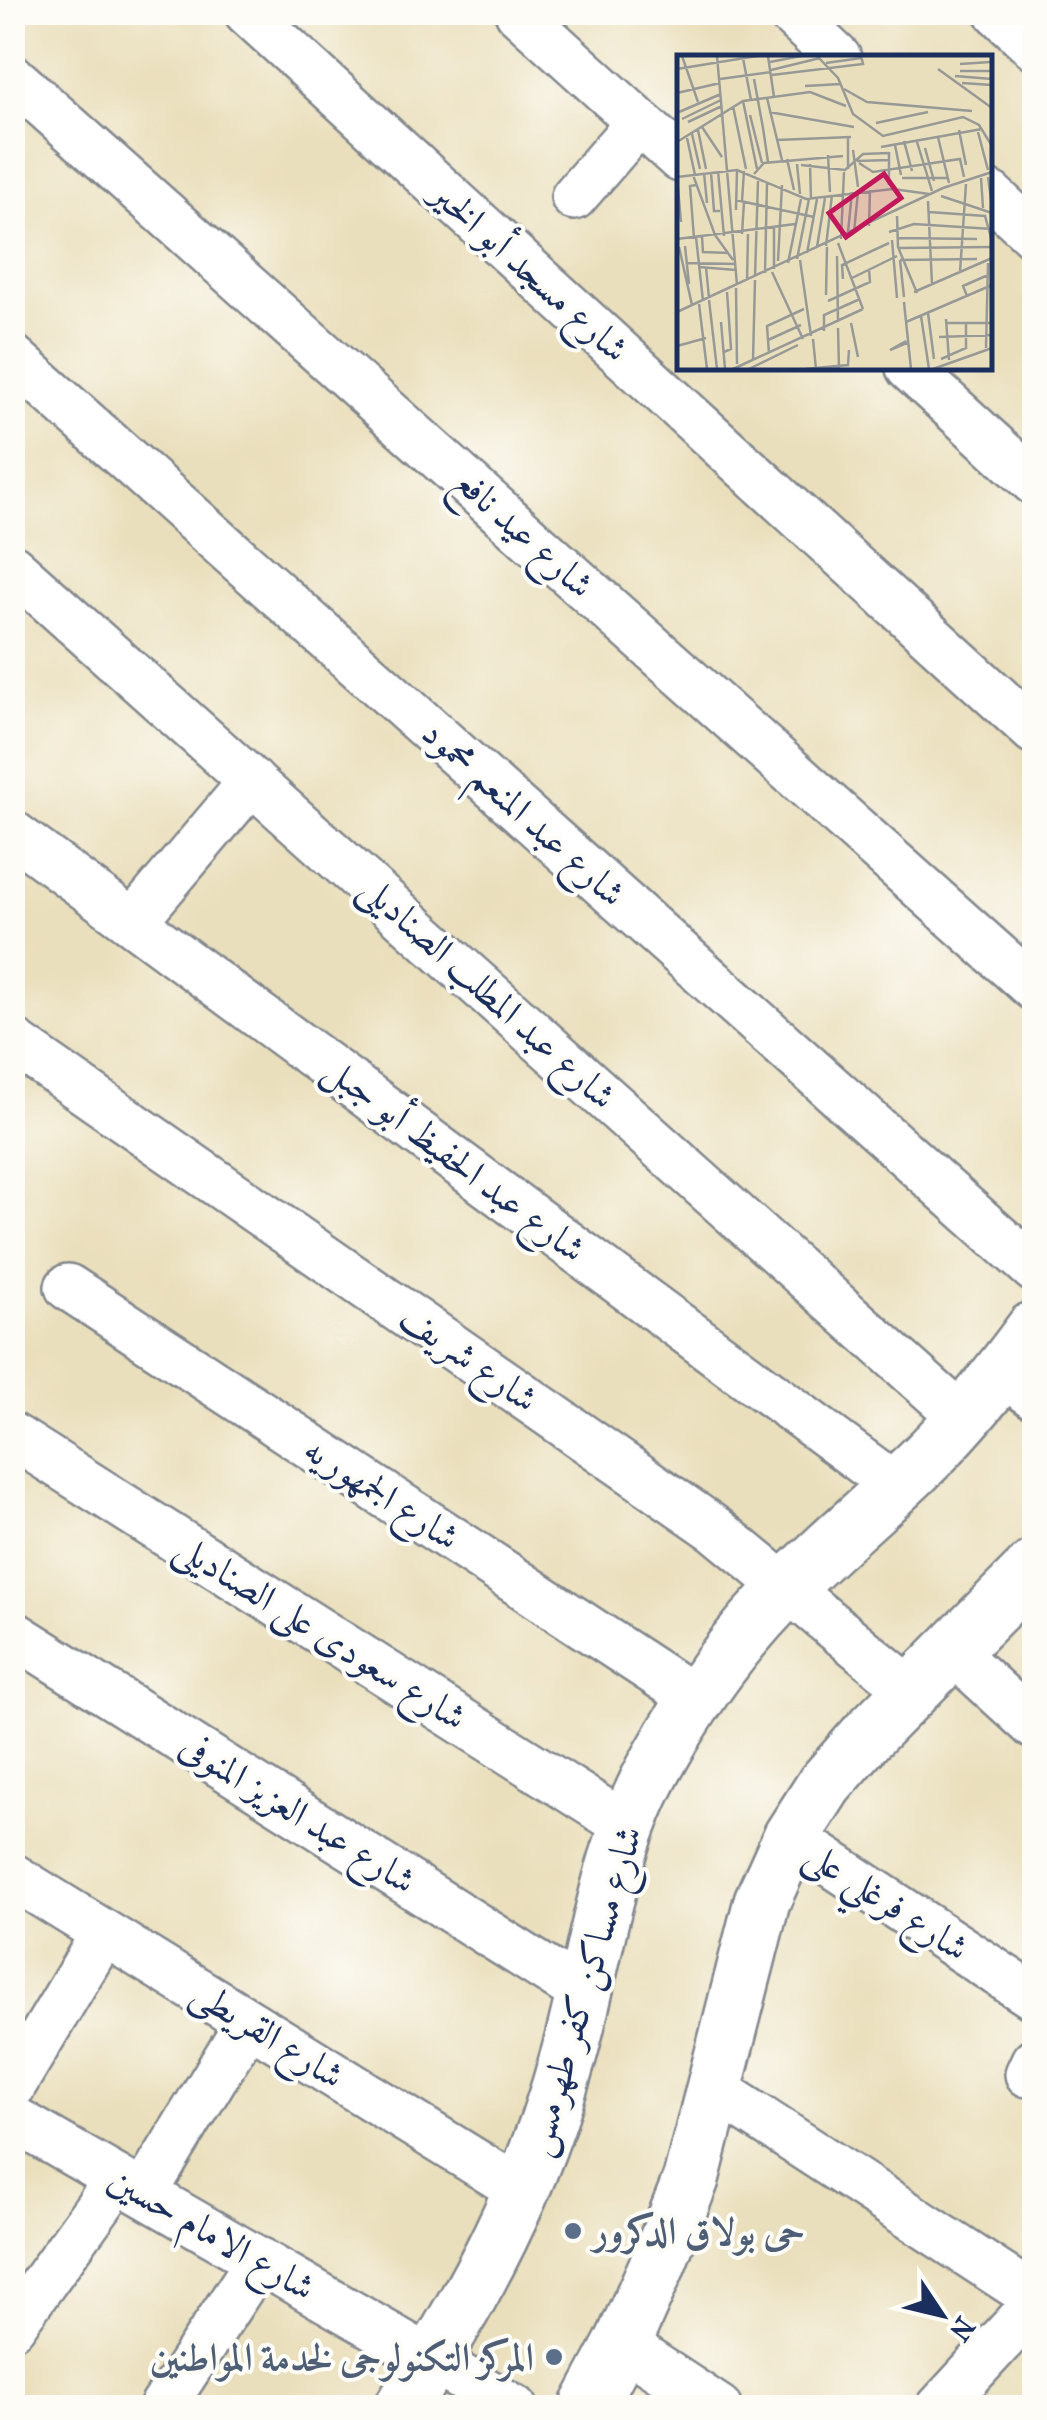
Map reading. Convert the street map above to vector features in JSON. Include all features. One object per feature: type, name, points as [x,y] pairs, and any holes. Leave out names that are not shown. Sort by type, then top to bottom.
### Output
[{"type":"street","name":"شارع مسجد أبو الخير","points":[[247,12],[1034,731]]},
{"type":"street","points":[[518,12],[677,156]]},
{"type":"street","points":[[789,12],[835,55]]},
{"type":"street","points":[[998,12],[1034,46]]},
{"type":"street","name":"شارع عيد نافع","points":[[12,78],[1034,988]]},
{"type":"street","points":[[574,197],[639,122]]},
{"type":"street","points":[[992,196],[1034,235]]},
{"type":"street","name":"شارع عبد المنعم محمود","points":[[12,357],[1034,1269]]},
{"type":"street","points":[[911,370],[1034,482]]},
{"type":"street","name":"شارع عبد المطلب الصناديلى","points":[[12,567],[964,1418]]},
{"type":"street","points":[[134,921],[252,781]]},
{"type":"street","name":"شارع عبد الحفيظ أبو جبل","points":[[12,833],[897,1486]]},
{"type":"street","name":"شارع شريف","points":[[12,1041],[715,1529],[913,1692]]},
{"type":"street","name":"شارع الجمهوريه","points":[[68,1287],[697,1700]]},
{"type":"street","name":"شارع مساكن كفر طهرمس","points":[[402,2408],[496,2250],[524,2192],[569,2054],[608,1881],[627,1826],[658,1761],[725,1660],[787,1587],[964,1418],[1018,1384],[1034,1329]]},
{"type":"street","name":"شارع سعودى على الصناديلى","points":[[14,1438],[627,1826]]},
{"type":"street","points":[[588,2408],[622,2344],[691,2180],[762,1900],[790,1837],[825,1784],[1034,1568]]},
{"type":"street","name":"شارع عبد العزيز المنوفى","points":[[12,1633],[584,1993]]},
{"type":"street","points":[[951,1650],[1034,1726]]},
{"type":"street","name":"شارع فرغلي على","points":[[790,1837],[1034,1997]]},
{"type":"street","name":"شارع القريطى","points":[[12,1876],[524,2192]]},
{"type":"street","points":[[12,2087],[104,1933]]},
{"type":"street","points":[[12,2326],[131,2186],[248,2022]]},
{"type":"street","points":[[715,2089],[1034,2298]]},
{"type":"street","name":"شارع الامام حسين","points":[[12,2118],[515,2408]]},
{"type":"street","points":[[162,2408],[259,2260]]},
{"type":"street","points":[[939,2408],[1034,2305]]},
{"type":"street","points":[[622,2344],[719,2408]]},
{"type":"place","name":"حى بولاق الدكرور","points":[[573,2231]]},
{"type":"place","name":"المركز التكنولوجى لخدمة المواطنين","points":[[554,2357]]}]
